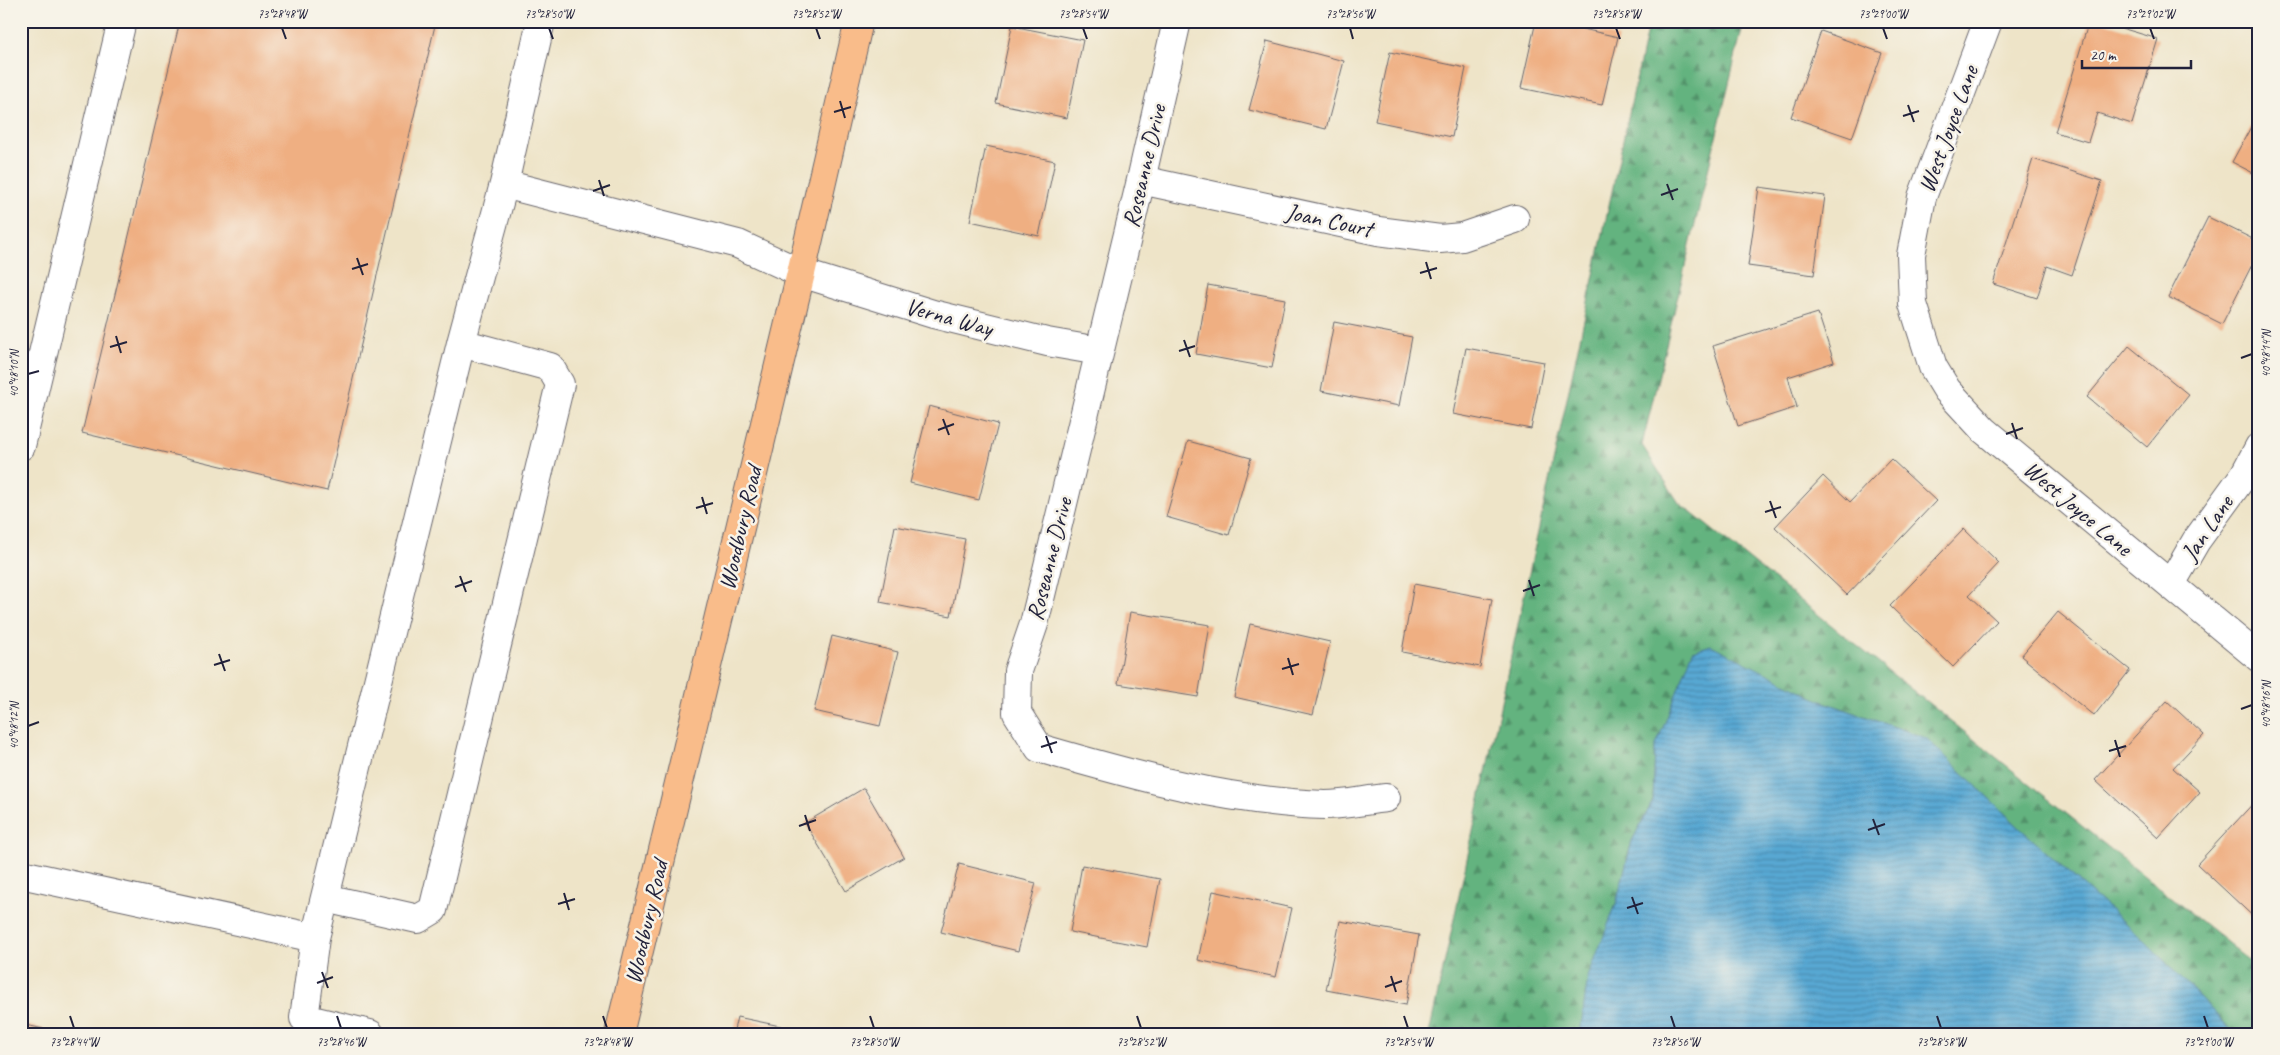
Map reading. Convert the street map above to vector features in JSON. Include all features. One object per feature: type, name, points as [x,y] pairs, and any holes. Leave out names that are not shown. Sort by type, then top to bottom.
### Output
[{"type":"main road","name":"Woodbury Road","points":[[619,1034],[801,273],[859,21]]},
{"type":"street","points":[[21,446],[122,21]]},
{"type":"street","points":[[370,1034],[304,1018],[314,938],[461,342],[504,184],[541,21]]},
{"type":"street","name":"Roseanne Drive","points":[[1177,21],[1141,180],[1034,624],[1018,671],[1017,713],[1039,748],[1112,769],[1253,799],[1327,805],[1386,798]]},
{"type":"street","name":"West Joyce Lane","points":[[1988,21],[1922,197],[1911,256],[1913,304],[1933,367],[1947,390],[1984,430],[2259,658]]},
{"type":"street","name":"Joan Court","points":[[1141,180],[1378,231],[1440,239],[1462,237],[1516,219]]},
{"type":"street","name":"Verna Way","points":[[504,184],[738,244],[801,273],[933,314],[1047,342],[1099,351]]},
{"type":"street","points":[[325,898],[418,919],[433,910],[560,384],[550,366],[461,342]]},
{"type":"street","name":"Jan Lane","points":[[2171,584],[2196,541],[2244,475],[2259,447]]},
{"type":"street","points":[[21,874],[314,938]]},
{"type":"green space","points":[[1649,21],[1744,21],[1642,445],[1679,503],[2259,968],[2259,1034],[2235,1034],[2148,944],[2023,831],[1926,738],[1821,701],[1671,709],[1655,748],[1653,801],[1632,841],[1616,904],[1585,1006],[1580,1034],[1429,1034]]},
{"type":"water","points":[[1711,645],[1821,701],[1926,738],[2023,831],[2148,944],[2235,1034],[1580,1034],[1588,977],[1616,904],[1632,841],[1653,801],[1655,748],[1693,651]]},
{"type":"building","points":[[180,21],[436,21],[327,491],[82,433]]},
{"type":"building","points":[[1536,21],[1548,21],[1618,37],[1602,105],[1521,88]]},
{"type":"building","points":[[2089,21],[2098,21],[2158,39],[2132,124],[2097,113],[2088,142],[2055,132]]},
{"type":"building","points":[[1012,26],[1083,40],[1067,118],[996,103]]},
{"type":"building","points":[[1821,31],[1882,53],[1852,138],[1791,117]]},
{"type":"building","points":[[1267,41],[1344,61],[1326,129],[1249,110]]},
{"type":"building","points":[[1390,52],[1466,68],[1452,137],[1375,121]]},
{"type":"building","points":[[2259,112],[2259,176],[2232,162]]},
{"type":"building","points":[[986,146],[1055,161],[1039,236],[970,221]]},
{"type":"building","points":[[2033,159],[2102,181],[2072,275],[2047,266],[2037,298],[1993,284]]},
{"type":"building","points":[[1759,187],[1825,196],[1814,275],[1748,266]]},
{"type":"building","points":[[2208,217],[2259,242],[2259,251],[2222,324],[2168,297]]},
{"type":"building","points":[[1208,285],[1285,299],[1272,368],[1196,354]]},
{"type":"building","points":[[1818,313],[1834,362],[1788,377],[1797,407],[1738,426],[1713,346]]},
{"type":"building","points":[[1334,322],[1412,337],[1399,406],[1321,391]]},
{"type":"building","points":[[2129,346],[2189,395],[2147,447],[2087,397]]},
{"type":"building","points":[[1466,348],[1544,362],[1531,429],[1453,414]]},
{"type":"building","points":[[929,406],[998,424],[979,500],[910,483]]},
{"type":"building","points":[[1188,441],[1251,458],[1229,535],[1166,517]]},
{"type":"building","points":[[1891,459],[1936,501],[1847,595],[1775,527],[1823,476],[1850,502]]},
{"type":"building","points":[[895,526],[965,539],[951,616],[880,602]]},
{"type":"building","points":[[1964,529],[1999,563],[1969,595],[1997,621],[1953,667],[1890,606]]},
{"type":"building","points":[[1414,584],[1492,599],[1480,667],[1402,652]]},
{"type":"building","points":[[1130,612],[1210,625],[1198,697],[1118,684]]},
{"type":"building","points":[[2058,612],[2130,670],[2094,716],[2021,656]]},
{"type":"building","points":[[1250,624],[1330,642],[1313,715],[1234,697]]},
{"type":"building","points":[[832,636],[898,652],[880,726],[814,711]]},
{"type":"building","points":[[2167,701],[2204,735],[2173,768],[2200,792],[2158,838],[2095,780]]},
{"type":"building","points":[[864,788],[904,857],[846,891],[805,823]]},
{"type":"building","points":[[2259,797],[2259,922],[2197,864]]},
{"type":"building","points":[[959,864],[1036,883],[1018,951],[941,932]]},
{"type":"building","points":[[1082,865],[1160,879],[1147,947],[1070,932]]},
{"type":"building","points":[[1213,891],[1292,908],[1276,977],[1198,960]]},
{"type":"building","points":[[1340,921],[1419,935],[1406,1005],[1326,990]]},
{"type":"building","points":[[737,1017],[814,1033],[814,1034],[733,1034]]},
{"type":"building","points":[[21,1024],[62,1033],[62,1034],[21,1034]]}]
